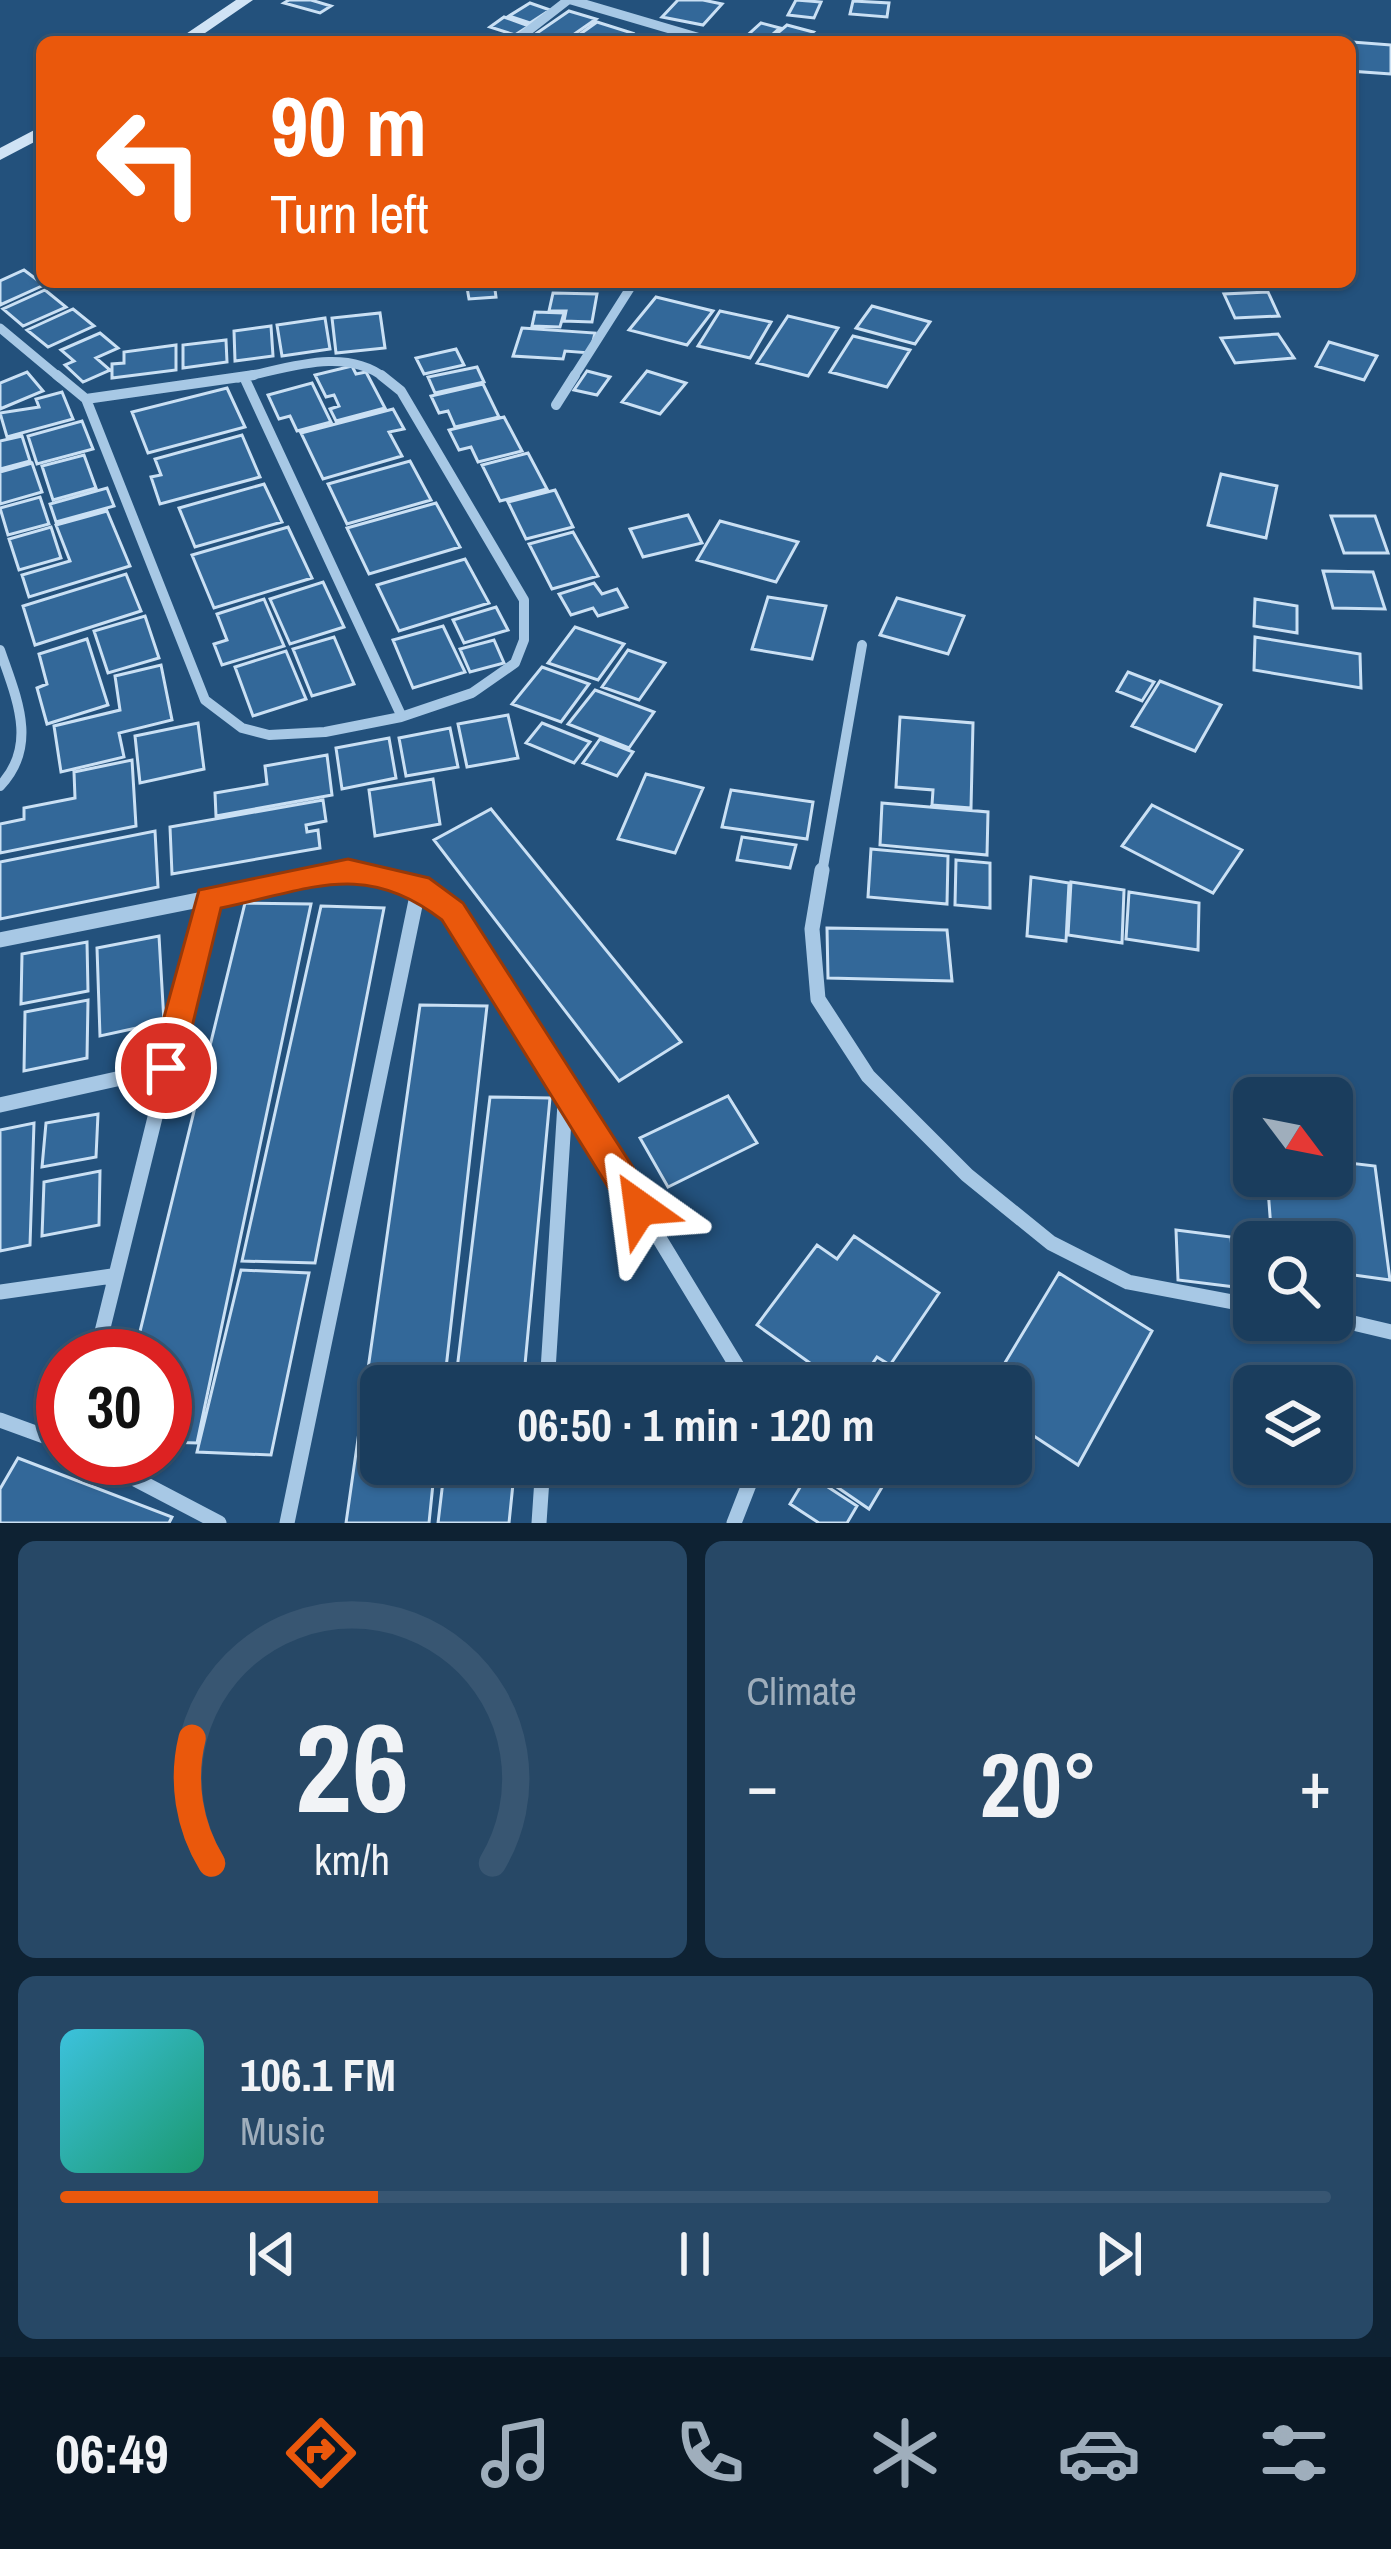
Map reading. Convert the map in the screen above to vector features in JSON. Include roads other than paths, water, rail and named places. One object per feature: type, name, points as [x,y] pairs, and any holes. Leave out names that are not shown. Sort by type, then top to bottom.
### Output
[{"type":"main road","points":[[191,36],[246,0]]},
{"type":"main road","points":[[0,155],[36,134]]},
{"type":"street","points":[[522,36],[570,0],[692,36]]},
{"type":"street","points":[[556,405],[630,288]]},
{"type":"street","points":[[0,328],[86,399],[205,700],[229,723],[266,736],[401,715],[491,686],[514,665],[527,634],[524,600],[401,391],[376,371],[349,363],[314,362],[86,399]]},
{"type":"street","points":[[244,377],[401,715]]},
{"type":"street","points":[[862,645],[812,929],[818,999],[868,1076],[967,1175],[1051,1243],[1128,1282],[1233,1302]]},
{"type":"street","points":[[0,650],[24,728],[22,756],[0,786]]},
{"type":"street","points":[[0,940],[348,870],[419,886],[452,912],[566,1084],[735,1365]]},
{"type":"street","points":[[287,1523],[419,886]]},
{"type":"street","points":[[101,1329],[209,899]]},
{"type":"street","points":[[0,1105],[166,1068]]},
{"type":"street","points":[[548,1365],[566,1084]]},
{"type":"street","points":[[0,1292],[112,1276]]},
{"type":"street","points":[[1353,1323],[1391,1332]]},
{"type":"street","points":[[0,1420],[36,1433]]},
{"type":"street","points":[[147,1485],[219,1523]]},
{"type":"street","points":[[539,1523],[541,1485]]},
{"type":"street","points":[[734,1523],[749,1485]]}]
